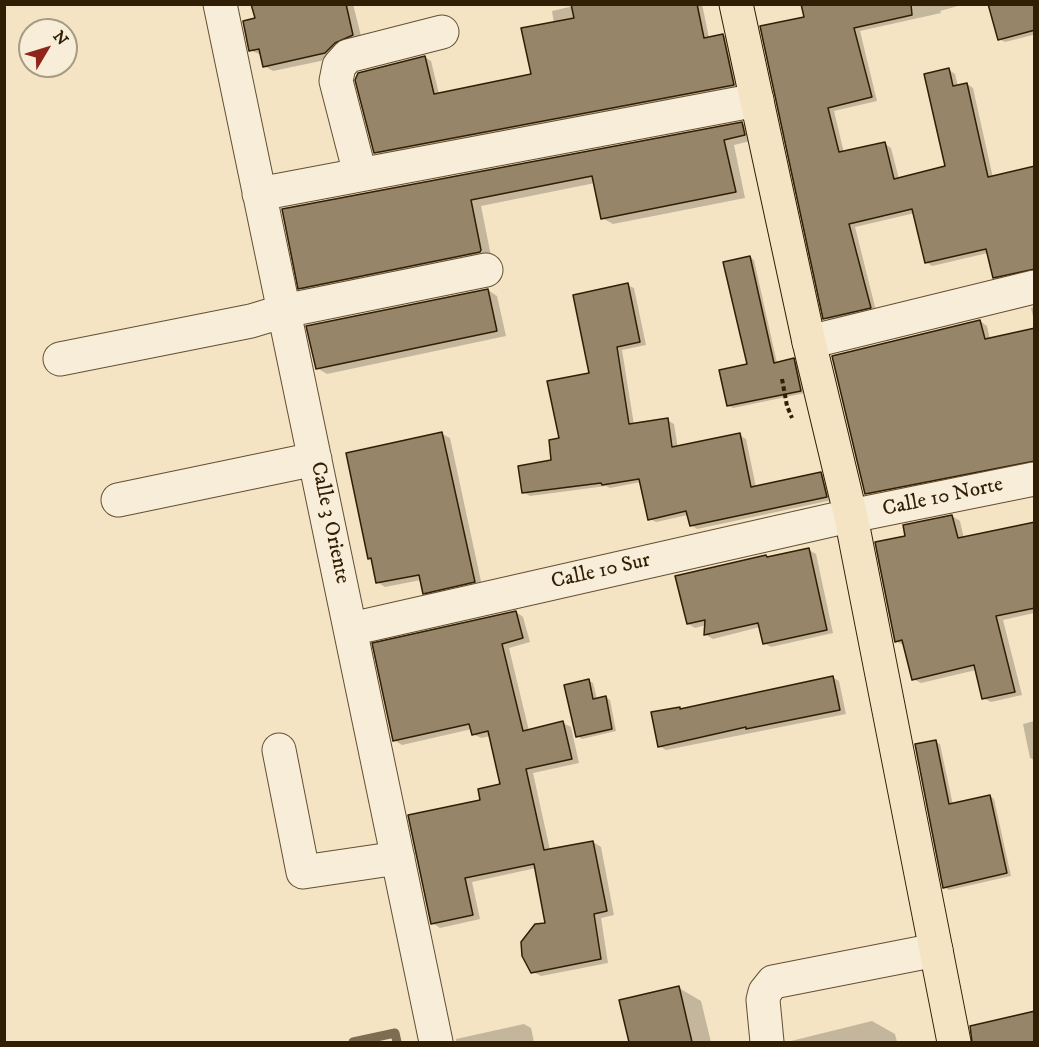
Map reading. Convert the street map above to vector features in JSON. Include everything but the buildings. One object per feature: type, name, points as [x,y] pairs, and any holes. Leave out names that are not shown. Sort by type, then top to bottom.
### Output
[{"type":"main road","points":[[736,4],[809,342],[851,517],[954,1042]]},
{"type":"street","name":"Calle 3 Oriente","points":[[220,4],[436,1042]]},
{"type":"street","points":[[360,174],[336,81],[339,66],[348,56],[442,32]]},
{"type":"street","points":[[259,194],[757,100]]},
{"type":"street","points":[[60,359],[251,321],[284,311],[486,270]]},
{"type":"street","points":[[809,342],[1035,287]]},
{"type":"street","points":[[118,500],[315,459]]},
{"type":"street","name":"Calle 10 Norte","points":[[851,517],[1035,479]]},
{"type":"street","name":"Calle 10 Sur","points":[[351,629],[851,517]]},
{"type":"street","points":[[279,750],[303,872],[398,858]]},
{"type":"street","points":[[767,1042],[763,1000],[765,992],[773,982],[936,950]]},
{"type":"waterway","points":[[353,1042],[395,1033],[397,1042]]}]
